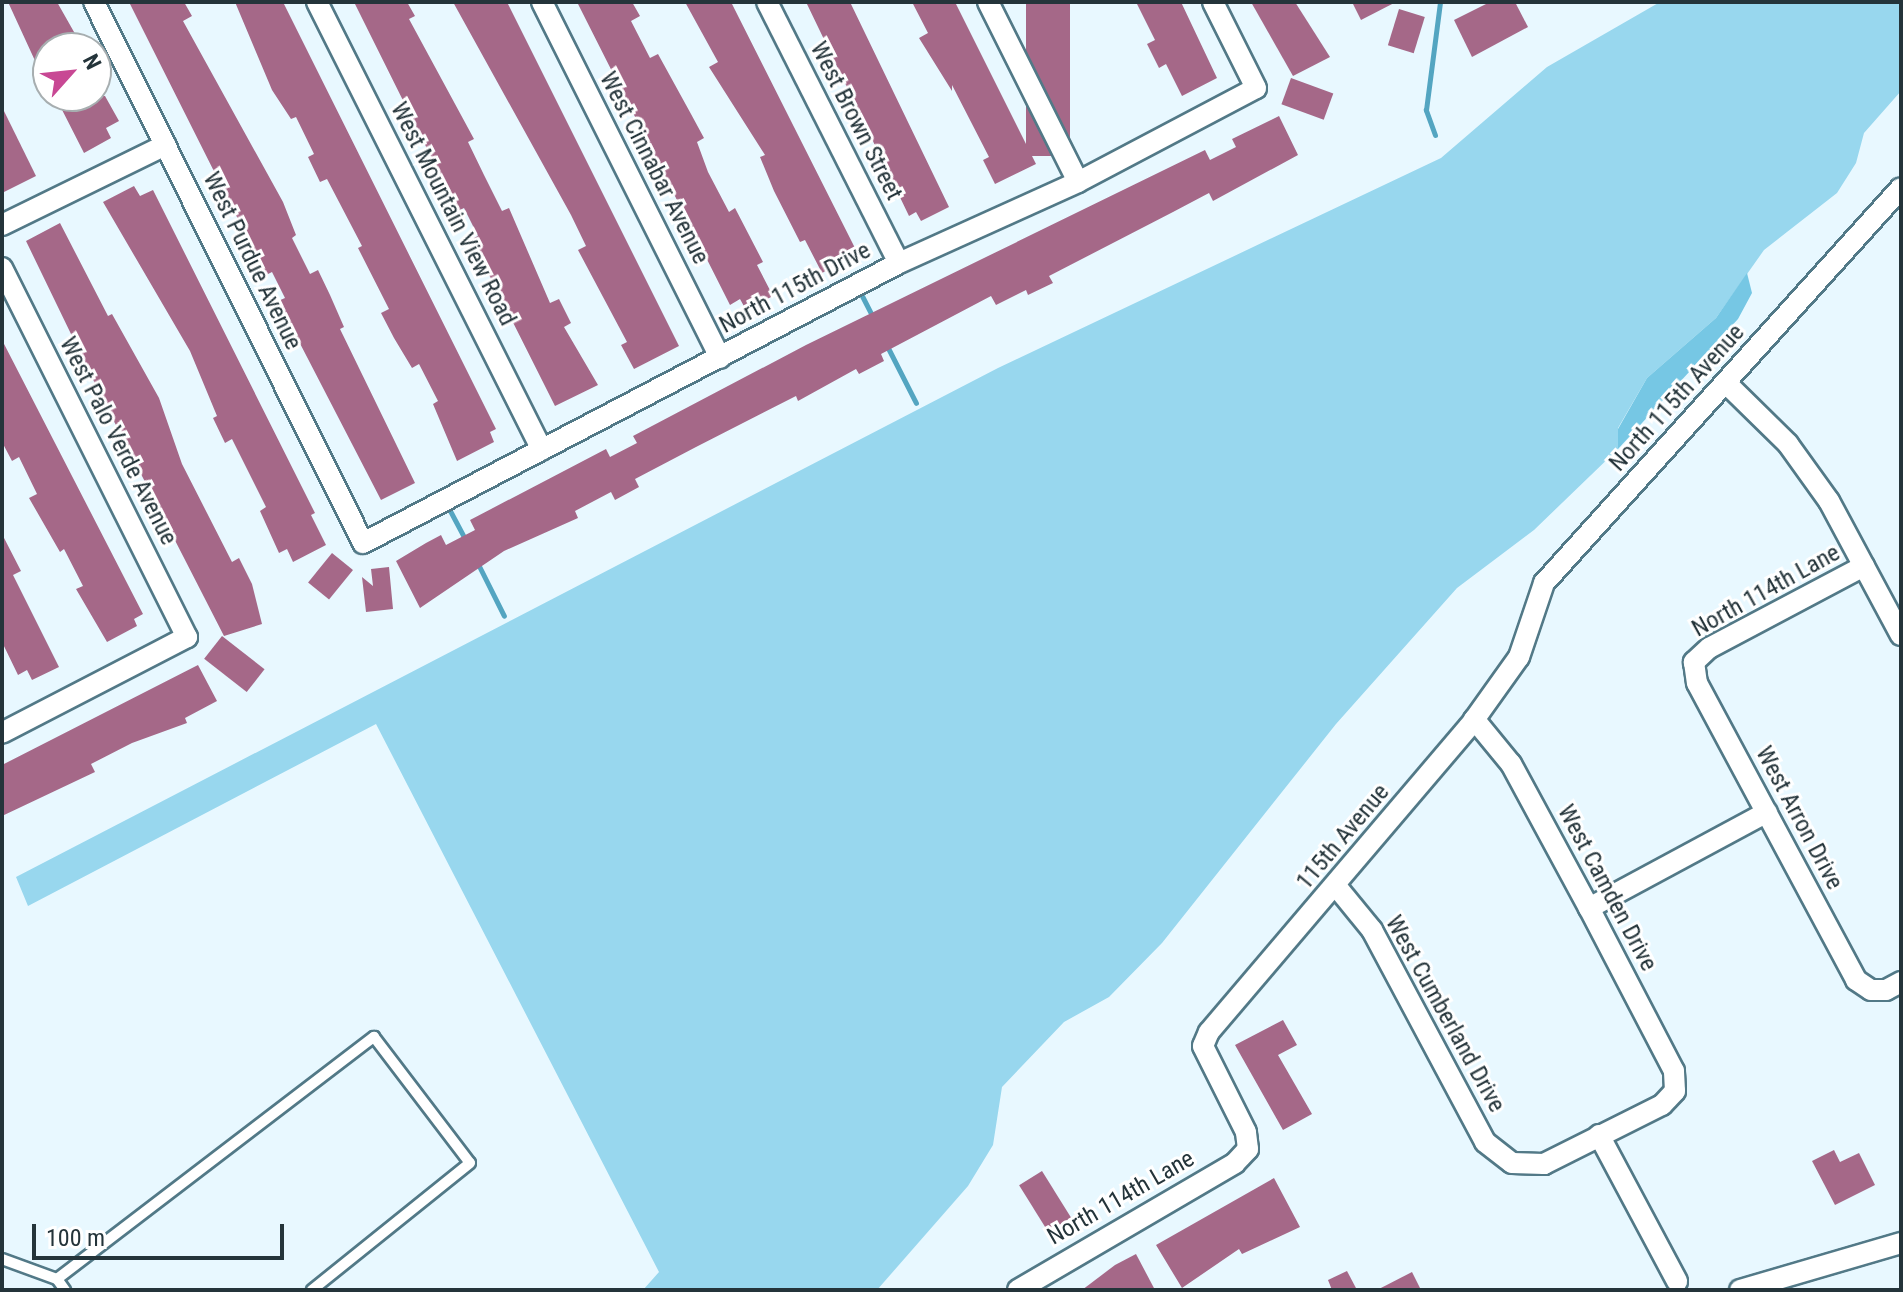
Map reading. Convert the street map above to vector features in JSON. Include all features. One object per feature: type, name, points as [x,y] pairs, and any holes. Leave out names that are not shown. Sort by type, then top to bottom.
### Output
[{"type":"street","name":"West Purdue Avenue","points":[[94,2],[363,543]]},
{"type":"street","name":"West Mountain View Road","points":[[317,2],[542,450]]},
{"type":"street","name":"West Cinnabar Avenue","points":[[542,2],[720,358]]},
{"type":"street","name":"West Brown Street","points":[[767,2],[899,263]]},
{"type":"street","points":[[988,2],[1078,182]]},
{"type":"street","name":"North 115th Drive","points":[[363,543],[899,263],[1078,182],[1256,88],[1213,2]]},
{"type":"street","points":[[2,225],[165,145]]},
{"type":"street","name":"North 115th Avenue","points":[[1519,657],[1544,583],[1901,188]]},
{"type":"street","name":"West Palo Verde Avenue","points":[[2,268],[187,637],[5,725]]},
{"type":"street","points":[[1726,383],[1788,444],[1829,501],[1901,635]]},
{"type":"street","name":"North 114th Lane","points":[[1694,662],[1709,648],[1864,566]]},
{"type":"street","name":"115th Avenue","points":[[1248,1149],[1246,1132],[1203,1046],[1209,1032],[1336,886],[1474,719],[1519,657]]},
{"type":"street","name":"West Arron Drive","points":[[1694,662],[1697,683],[1856,980],[1871,990],[1886,990],[1901,982]]},
{"type":"street","name":"West Camden Drive","points":[[1474,719],[1511,764],[1674,1071],[1675,1091],[1662,1105],[1599,1135]]},
{"type":"street","points":[[1589,908],[1767,812]]},
{"type":"street","name":"West Cumberland Drive","points":[[1336,886],[1372,930],[1485,1142],[1512,1163],[1544,1164],[1599,1135]]},
{"type":"street","points":[[1599,1135],[1677,1281]]},
{"type":"street","name":"North 114th Lane","points":[[1018,1290],[1235,1163],[1248,1149]]},
{"type":"street","points":[[1751,1288],[1901,1243]]},
{"type":"lane","points":[[57,1279],[374,1037],[470,1163],[312,1290]]},
{"type":"lane","points":[[2,1259],[57,1279],[65,1290]]},
{"type":"shaded area","points":[[1660,2],[1901,2],[1901,91],[1864,133],[1856,163],[1837,193],[1764,250],[1716,318],[1647,378],[1618,428],[1618,449],[1534,530],[1457,588],[1336,724],[1162,943],[1109,997],[1064,1022],[1002,1087],[993,1145],[968,1186],[877,1290],[643,1290],[659,1272],[376,724],[28,906],[16,877],[998,368],[1441,158],[1547,67]]},
{"type":"shaded area","points":[[1747,273],[1752,293],[1738,319],[1618,449],[1618,429],[1647,378],[1716,318]]},
{"type":"building","points":[[8,2],[57,2],[74,32],[32,32],[32,54]]},
{"type":"building","points":[[129,2],[184,2],[192,16],[183,21],[283,202],[296,235],[292,238],[310,274],[318,270],[344,327],[340,329],[415,483],[381,500],[278,301],[285,298],[272,272],[266,275]]},
{"type":"building","points":[[235,2],[283,2],[496,429],[490,432],[494,442],[457,461],[433,404],[438,401],[419,364],[412,368],[381,313],[389,309],[358,248],[362,246],[327,179],[320,182],[308,157],[314,154],[296,117],[291,119],[272,90]]},
{"type":"building","points":[[354,2],[407,2],[415,16],[409,19],[474,139],[468,142],[484,175],[502,211],[509,208],[550,303],[559,299],[571,323],[564,327],[598,385],[555,406],[471,239],[478,236],[464,208],[458,211]]},
{"type":"building","points":[[453,2],[507,2],[679,346],[634,369],[621,345],[627,342],[578,250],[586,246],[571,215]]},
{"type":"building","points":[[577,2],[632,2],[640,16],[631,21],[650,58],[658,54],[704,138],[697,142],[708,172],[729,212],[735,208],[763,262],[757,265],[773,296],[746,310],[740,299],[730,305]]},
{"type":"building","points":[[685,2],[731,2],[858,254],[822,273],[805,240],[800,242],[760,157],[765,155],[709,67],[718,62]]},
{"type":"building","points":[[806,2],[850,2],[949,207],[921,221],[916,212],[909,216]]},
{"type":"building","points":[[912,2],[955,2],[1036,164],[995,184],[983,160],[989,157],[952,85],[952,91],[919,38],[928,33]]},
{"type":"building","points":[[1026,2],[1070,2],[1070,156],[1026,156]]},
{"type":"building","points":[[1136,2],[1181,2],[1217,78],[1182,96],[1166,64],[1159,68],[1147,44],[1155,40]]},
{"type":"building","points":[[1251,2],[1295,2],[1330,57],[1293,76]]},
{"type":"building","points":[[1352,2],[1396,2],[1361,20]]},
{"type":"building","points":[[1490,2],[1515,2],[1528,27],[1472,57],[1454,20]]},
{"type":"building","points":[[1399,9],[1425,17],[1414,53],[1388,45]]},
{"type":"building","points":[[1291,78],[1333,93],[1324,120],[1281,104]]},
{"type":"building","points":[[2,107],[36,176],[2,193]]},
{"type":"building","points":[[112,108],[119,121],[106,128],[111,138],[84,153],[63,112],[112,112]]},
{"type":"building","points":[[1279,116],[1298,155],[1213,201],[1209,193],[1049,276],[1053,283],[1028,295],[1026,290],[996,305],[991,296],[881,354],[884,361],[859,374],[856,369],[798,401],[796,396],[696,447],[635,479],[639,487],[615,500],[611,492],[575,511],[578,518],[504,551],[420,608],[396,561],[426,543],[441,535],[446,545],[475,530],[470,520],[606,449],[610,457],[637,443],[633,436],[806,345],[1205,150],[1210,160],[1236,147],[1232,139]]},
{"type":"building","points":[[134,186],[140,196],[153,190],[315,513],[311,515],[326,545],[293,562],[287,549],[279,553],[260,511],[266,507],[232,439],[225,443],[190,351],[103,202]]},
{"type":"building","points":[[60,223],[108,316],[112,314],[159,398],[182,464],[232,562],[239,558],[252,584],[262,624],[224,636],[101,396],[26,241]]},
{"type":"building","points":[[2,340],[143,614],[134,619],[137,626],[107,642],[76,589],[83,586],[64,549],[60,552],[29,498],[37,494],[19,457],[12,461],[2,442]]},
{"type":"building","points":[[2,534],[21,571],[13,575],[59,667],[32,680],[27,670],[18,675],[2,642]]},
{"type":"building","points":[[332,553],[353,570],[329,600],[308,583]]},
{"type":"building","points":[[389,567],[393,609],[366,612],[362,577],[373,586],[371,569]]},
{"type":"building","points":[[222,636],[265,669],[247,692],[204,659]]},
{"type":"building","points":[[198,665],[217,701],[185,718],[187,723],[132,743],[91,764],[95,772],[2,816],[2,765]]},
{"type":"building","points":[[1283,1020],[1297,1045],[1278,1055],[1312,1114],[1283,1130],[1235,1045]]},
{"type":"building","points":[[1834,1150],[1840,1162],[1859,1153],[1875,1185],[1835,1205],[1812,1161]]},
{"type":"building","points":[[1042,1171],[1071,1218],[1048,1232],[1019,1185]]},
{"type":"building","points":[[1274,1178],[1300,1227],[1242,1254],[1239,1249],[1182,1288],[1156,1245]]},
{"type":"building","points":[[1136,1254],[1155,1290],[1082,1290],[1115,1265]]},
{"type":"building","points":[[1347,1271],[1357,1290],[1332,1290],[1328,1280]]},
{"type":"building","points":[[1412,1272],[1421,1290],[1377,1290]]},
{"type":"waterway","points":[[1435,135],[1426,110],[1440,2]]},
{"type":"waterway","points":[[859,290],[873,317]]},
{"type":"waterway","points":[[886,344],[916,403]]},
{"type":"waterway","points":[[447,505],[465,539]]},
{"type":"waterway","points":[[477,562],[504,616]]}]
